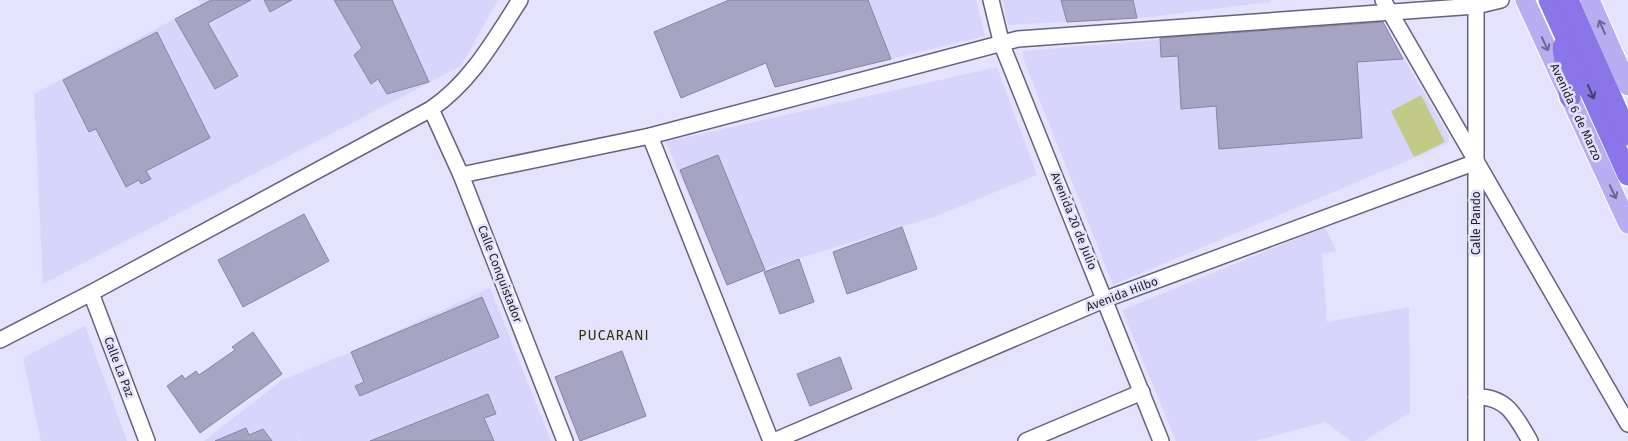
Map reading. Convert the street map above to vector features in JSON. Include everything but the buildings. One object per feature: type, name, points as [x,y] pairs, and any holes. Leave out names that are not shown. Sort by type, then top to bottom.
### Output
[{"type":"highway","name":"Avenida 6 de Marzo","points":[[1549,0],[1628,175]]},
{"type":"highway","points":[[1568,0],[1628,135]]},
{"type":"highway","points":[[1559,22],[1570,97]]},
{"type":"main road","name":"Avenida 6 de Marzo","points":[[1525,0],[1628,224]]},
{"type":"main road","points":[[1590,0],[1628,86]]},
{"type":"street","points":[[0,340],[91,293],[430,109],[451,95],[471,72],[520,0]]},
{"type":"street","name":"Avenida 20 de Julio","points":[[991,0],[1002,45],[1106,299],[1161,441]]},
{"type":"street","points":[[461,174],[650,136],[1002,45],[1018,39],[1386,6],[1476,6],[1501,0]]},
{"type":"street","points":[[1386,6],[1628,424]]},
{"type":"street","name":"Calle Pando","points":[[1476,6],[1476,441]]},
{"type":"street","name":"Calle Conquistador","points":[[430,109],[461,174],[565,441]]},
{"type":"street","points":[[650,136],[773,441]]},
{"type":"street","name":"Avenida Hilbo","points":[[773,441],[1106,299],[1476,162]]},
{"type":"street","name":"Calle La Paz","points":[[91,293],[147,441]]},
{"type":"street","points":[[1026,441],[1142,392]]},
{"type":"street","points":[[1476,397],[1493,398],[1508,407],[1530,441]]},
{"type":"shaded area","points":[[198,0],[498,0],[461,66],[43,284],[34,94],[199,6],[244,91]]},
{"type":"shaded area","points":[[739,0],[976,0],[985,36],[775,87]]},
{"type":"shaded area","points":[[1002,0],[1270,0],[1271,2],[1141,18],[1008,25]]},
{"type":"shaded area","points":[[1382,21],[1449,136],[1447,144],[1113,285],[1023,58],[1023,51]]},
{"type":"shaded area","points":[[997,67],[1037,175],[934,217],[725,281],[666,142]]},
{"type":"shaded area","points":[[1325,227],[1336,251],[1322,254],[1327,322],[1409,307],[1410,413],[1364,441],[1351,441],[1325,422],[1255,441],[1176,441],[1122,310]]},
{"type":"shaded area","points":[[490,288],[551,441],[300,441],[296,430],[299,441],[204,441],[282,380],[351,352]]},
{"type":"shaded area","points":[[85,326],[127,441],[41,441],[23,358]]},
{"type":"green space","points":[[1421,95],[1445,142],[1414,157],[1391,111]]},
{"type":"district","name":"PUCARANI","points":[[614,335]]}]
